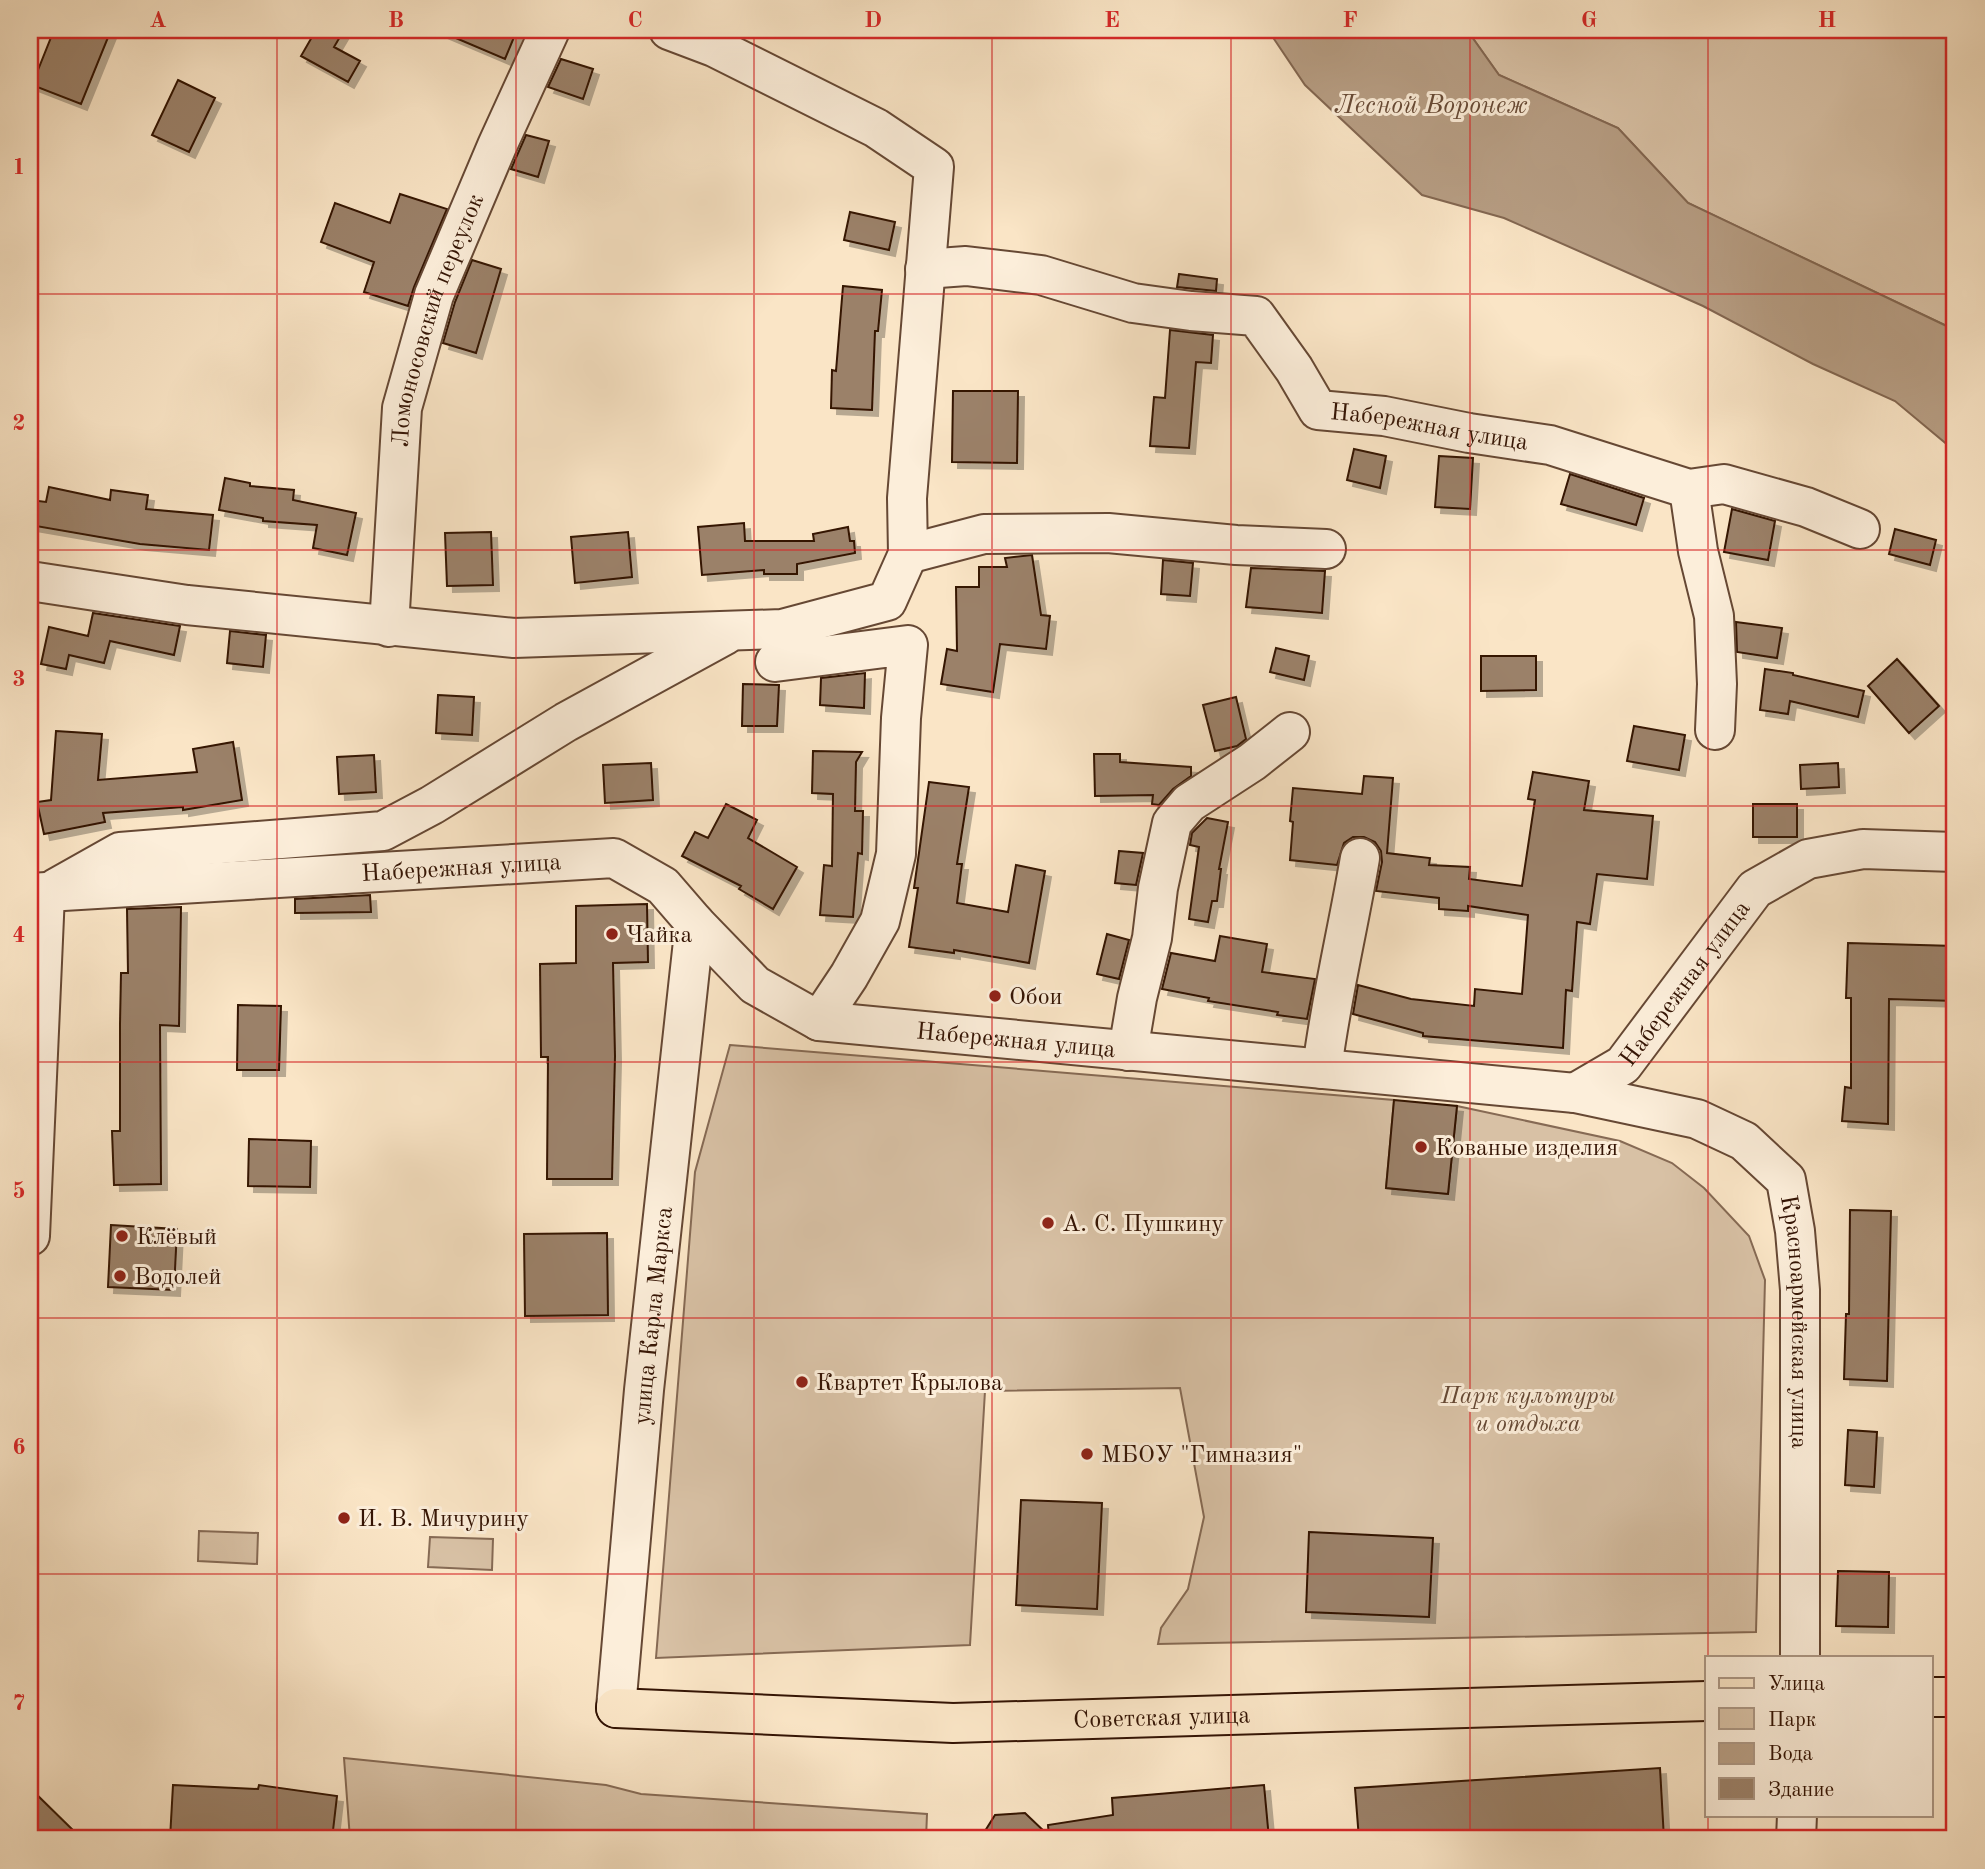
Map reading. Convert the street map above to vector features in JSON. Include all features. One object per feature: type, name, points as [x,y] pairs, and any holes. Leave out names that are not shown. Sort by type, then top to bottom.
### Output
[{"type":"main road","points":[[1932,1697],[1955,1697]]},
{"type":"main road","name":"Советская улица","points":[[616,1708],[953,1723],[1705,1701]]},
{"type":"street","name":"Ломоносовский переулок","points":[[389,627],[402,408],[434,295],[550,30]]},
{"type":"street","name":"Набережная улица","points":[[30,581],[187,605],[514,638],[782,629],[887,601],[908,554],[907,498],[933,167],[876,128],[714,47],[669,30]]},
{"type":"street","name":"Набережная улица","points":[[925,269],[966,266],[1041,275],[1133,303],[1256,316],[1294,369],[1318,410],[1384,416],[1469,433],[1550,445],[1689,489],[1724,484],[1806,507],[1860,529]]},
{"type":"street","points":[[1689,489],[1698,551],[1713,617],[1717,684],[1715,730]]},
{"type":"street","points":[[908,554],[984,534],[1108,533],[1236,545],[1326,549]]},
{"type":"street","name":"Набережная улица","points":[[37,893],[120,852],[383,831],[432,805],[566,722],[731,632]]},
{"type":"street","points":[[775,663],[908,645],[901,718],[897,854],[880,921],[849,976],[819,1021]]},
{"type":"street","name":"Набережная улица","points":[[1128,1051],[1137,998],[1152,938],[1158,888],[1172,823],[1189,803],[1252,762],[1290,732]]},
{"type":"street","name":"Набережная улица","points":[[37,893],[614,858],[663,886],[755,985],[819,1021],[1575,1093],[1623,1065],[1755,889],[1808,859],[1863,849],[1955,852]]},
{"type":"street","points":[[1322,1069],[1360,858]]},
{"type":"street","points":[[30,1236],[37,893]]},
{"type":"street","name":"улица Карла Маркса","points":[[616,1708],[644,1390],[695,923]]},
{"type":"street","name":"Красноармейская улица","points":[[1575,1093],[1698,1119],[1744,1141],[1786,1180],[1795,1231],[1800,1290],[1800,1656]]},
{"type":"street","points":[[1796,1839],[1797,1816]]},
{"type":"green space","points":[[1467,30],[1955,30],[1955,330],[1688,203],[1618,128],[1499,75]]},
{"type":"green space","name":"Парк культуры и отдыха","points":[[730,1045],[1394,1100],[1386,1188],[1448,1194],[1457,1106],[1620,1141],[1672,1163],[1704,1188],[1749,1236],[1765,1280],[1756,1632],[1158,1644],[1161,1628],[1188,1589],[1204,1517],[1180,1388],[985,1391],[970,1645],[656,1658],[695,1172]]},
{"type":"green space","points":[[199,1531],[258,1533],[257,1564],[198,1561]]},
{"type":"green space","points":[[430,1537],[493,1539],[492,1570],[428,1567]]},
{"type":"green space","points":[[344,1758],[606,1785],[641,1794],[927,1814],[926,1839],[350,1839]]},
{"type":"water","name":"Лесной Воронеж","points":[[1268,30],[1467,30],[1499,75],[1618,128],[1688,203],[1955,330],[1955,451],[1895,401],[1813,364],[1703,306],[1504,218],[1422,195],[1305,85]]},
{"type":"building","points":[[54,30],[111,30],[81,104],[32,85]]},
{"type":"building","points":[[316,30],[344,30],[334,47],[360,61],[348,82],[301,56]]},
{"type":"building","points":[[437,30],[517,30],[505,59]]},
{"type":"building","points":[[561,59],[593,69],[583,99],[548,87]]},
{"type":"building","points":[[178,80],[215,98],[189,152],[152,135]]},
{"type":"building","points":[[526,135],[549,141],[538,177],[511,169]]},
{"type":"building","points":[[400,194],[447,209],[408,306],[364,292],[374,262],[321,242],[335,203],[390,223]]},
{"type":"building","points":[[850,212],[895,222],[889,250],[844,240]]},
{"type":"building","points":[[472,260],[501,269],[476,353],[443,343],[455,302]]},
{"type":"building","points":[[1179,274],[1217,279],[1216,291],[1177,287]]},
{"type":"building","points":[[843,286],[882,290],[878,331],[875,331],[872,410],[831,408],[832,370],[836,371]]},
{"type":"building","points":[[1170,330],[1213,335],[1211,363],[1196,362],[1189,448],[1150,446],[1154,397],[1165,398]]},
{"type":"building","points":[[953,391],[1018,391],[1017,463],[952,462]]},
{"type":"building","points":[[1354,449],[1386,456],[1380,488],[1347,480]]},
{"type":"building","points":[[1439,456],[1473,458],[1470,509],[1435,507]]},
{"type":"building","points":[[1570,474],[1644,498],[1636,525],[1561,504]]},
{"type":"building","points":[[225,478],[250,483],[250,486],[294,490],[293,500],[356,513],[347,555],[313,548],[317,525],[263,521],[263,518],[219,510]]},
{"type":"building","points":[[49,487],[110,500],[111,490],[148,495],[146,509],[213,515],[209,550],[140,544],[30,525],[30,500],[46,502]]},
{"type":"building","points":[[1732,509],[1775,521],[1768,560],[1724,552]]},
{"type":"building","points":[[744,523],[745,541],[814,541],[813,534],[848,527],[850,541],[854,541],[855,553],[797,564],[797,574],[764,574],[764,570],[702,575],[698,527]]},
{"type":"building","points":[[1895,529],[1936,540],[1930,565],[1889,554]]},
{"type":"building","points":[[491,532],[493,585],[447,586],[445,533]]},
{"type":"building","points":[[628,532],[632,577],[575,583],[571,537]]},
{"type":"building","points":[[1032,555],[1041,615],[1050,616],[1046,649],[1000,644],[993,692],[941,684],[947,649],[957,651],[956,587],[979,587],[979,567],[1007,567],[1005,558]]},
{"type":"building","points":[[1163,560],[1193,563],[1190,596],[1161,594]]},
{"type":"building","points":[[1251,568],[1325,571],[1322,613],[1246,607]]},
{"type":"building","points":[[93,613],[180,626],[174,655],[110,641],[104,663],[69,655],[66,669],[41,664],[49,627],[88,636]]},
{"type":"building","points":[[1736,622],[1782,628],[1777,658],[1737,652]]},
{"type":"building","points":[[230,631],[266,635],[263,667],[227,663]]},
{"type":"building","points":[[1276,648],[1309,656],[1304,680],[1270,672]]},
{"type":"building","points":[[1481,656],[1536,656],[1536,690],[1481,691]]},
{"type":"building","points":[[1897,659],[1939,706],[1909,733],[1868,686]]},
{"type":"building","points":[[1765,669],[1793,673],[1864,691],[1858,717],[1790,701],[1788,714],[1760,710]]},
{"type":"building","points":[[865,673],[864,708],[820,705],[821,678]]},
{"type":"building","points":[[743,684],[779,685],[777,726],[742,726]]},
{"type":"building","points":[[438,695],[474,697],[472,735],[436,733]]},
{"type":"building","points":[[1236,697],[1246,739],[1237,746],[1215,751],[1203,705]]},
{"type":"building","points":[[1634,726],[1685,735],[1679,770],[1627,761]]},
{"type":"building","points":[[56,731],[102,734],[98,780],[197,772],[193,749],[233,742],[242,800],[183,810],[183,807],[103,813],[105,822],[44,834],[37,802],[51,800]]},
{"type":"building","points":[[813,751],[862,752],[856,762],[855,811],[863,811],[862,854],[858,853],[853,917],[820,915],[824,865],[832,866],[833,794],[812,793]]},
{"type":"building","points":[[1094,754],[1120,754],[1120,762],[1191,767],[1191,776],[1173,789],[1159,805],[1152,804],[1153,795],[1095,796]]},
{"type":"building","points":[[374,755],[376,792],[339,794],[337,757]]},
{"type":"building","points":[[651,763],[653,800],[605,803],[603,765]]},
{"type":"building","points":[[1838,763],[1839,787],[1801,789],[1800,765]]},
{"type":"building","points":[[1533,772],[1589,781],[1584,810],[1653,816],[1647,879],[1597,874],[1590,924],[1577,922],[1572,991],[1566,990],[1563,1048],[1423,1036],[1423,1033],[1353,1014],[1358,985],[1411,999],[1474,1006],[1475,989],[1522,994],[1528,915],[1468,906],[1468,911],[1439,909],[1439,898],[1376,891],[1382,862],[1381,851],[1375,842],[1364,837],[1353,837],[1344,843],[1337,865],[1290,860],[1293,788],[1362,794],[1364,776],[1393,778],[1387,853],[1430,858],[1429,865],[1470,867],[1469,879],[1522,886],[1535,800],[1528,799]]},
{"type":"building","points":[[929,782],[969,787],[957,864],[962,864],[957,903],[1008,912],[1016,865],[1045,871],[1029,963],[954,950],[954,953],[909,947],[918,888],[914,888]]},
{"type":"building","points":[[726,804],[757,820],[748,838],[797,867],[773,909],[739,889],[741,886],[682,856],[695,832],[708,838]]},
{"type":"building","points":[[1753,804],[1797,804],[1797,837],[1753,837]]},
{"type":"building","points":[[1207,818],[1228,822],[1219,869],[1217,901],[1212,901],[1208,922],[1189,919],[1199,847],[1190,845],[1192,833]]},
{"type":"building","points":[[1119,851],[1143,853],[1136,885],[1115,883]]},
{"type":"building","points":[[370,895],[371,912],[295,913],[295,899]]},
{"type":"building","points":[[647,904],[648,962],[613,963],[615,1056],[612,1179],[547,1179],[548,1057],[541,1057],[540,964],[576,963],[576,906]]},
{"type":"building","points":[[181,907],[179,1026],[160,1025],[161,1184],[114,1185],[112,1131],[120,1131],[121,973],[128,973],[127,909]]},
{"type":"building","points":[[1107,934],[1129,940],[1119,979],[1097,974]]},
{"type":"building","points":[[1220,936],[1267,944],[1262,972],[1315,979],[1307,1019],[1208,1001],[1209,998],[1162,989],[1171,953],[1215,961]]},
{"type":"building","points":[[1848,943],[1955,946],[1955,1001],[1889,999],[1888,1124],[1842,1121],[1845,1087],[1851,1088],[1851,998],[1846,998]]},
{"type":"building","points":[[238,1005],[281,1006],[279,1070],[237,1070]]},
{"type":"building","name":"Кованые изделия","points":[[1394,1100],[1457,1106],[1448,1194],[1386,1188]]},
{"type":"building","points":[[249,1139],[311,1141],[310,1187],[248,1186]]},
{"type":"building","points":[[1850,1210],[1891,1211],[1887,1381],[1844,1379],[1846,1314],[1849,1314]]},
{"type":"building","points":[[111,1225],[177,1229],[174,1290],[108,1287]]},
{"type":"building","points":[[607,1233],[608,1315],[525,1316],[524,1234]]},
{"type":"building","points":[[1848,1430],[1877,1432],[1874,1487],[1845,1485]]},
{"type":"building","name":"МБОУ \"Гимназия\"","points":[[1021,1500],[1102,1503],[1097,1609],[1016,1605]]},
{"type":"building","points":[[1309,1532],[1433,1538],[1429,1617],[1306,1612]]},
{"type":"building","points":[[1838,1571],[1889,1572],[1888,1627],[1836,1626]]},
{"type":"building","points":[[1660,1768],[1664,1839],[1359,1839],[1355,1788]]},
{"type":"building","points":[[173,1785],[258,1789],[259,1785],[337,1796],[332,1839],[170,1839]]},
{"type":"building","points":[[1264,1785],[1269,1839],[980,1839],[995,1815],[1025,1813],[1049,1836],[1048,1825],[1113,1815],[1112,1798]]},
{"type":"building","points":[[30,1788],[82,1839],[30,1839]]},
{"type":"place","name":"Чайка","points":[[612,934]]},
{"type":"place","name":"Обои","points":[[995,996]]},
{"type":"place","name":"Кованые изделия","points":[[1421,1147]]},
{"type":"place","name":"А. С. Пушкину","points":[[1048,1223]]},
{"type":"place","name":"Клёвый","points":[[122,1236]]},
{"type":"place","name":"Водолей","points":[[120,1276]]},
{"type":"place","name":"Квартет Крылова","points":[[802,1382]]},
{"type":"place","name":"МБОУ \"Гимназия\"","points":[[1087,1454]]},
{"type":"place","name":"И. В. Мичурину","points":[[344,1518]]}]
